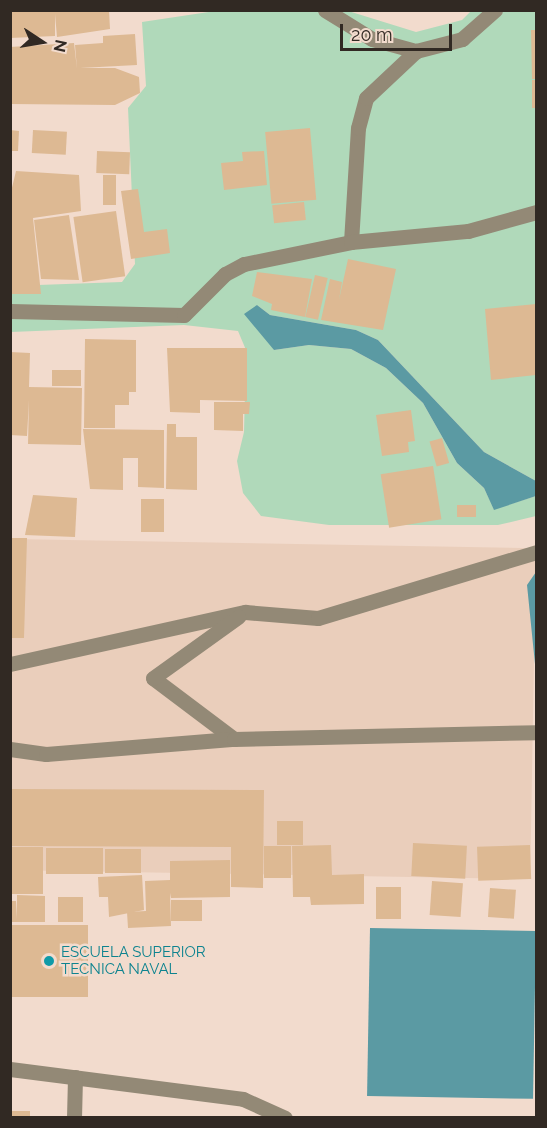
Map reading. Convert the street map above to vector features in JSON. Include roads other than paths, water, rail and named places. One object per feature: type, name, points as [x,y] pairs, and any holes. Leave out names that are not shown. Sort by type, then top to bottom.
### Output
[{"type":"street","points":[[325,10],[372,39],[416,51]]},
{"type":"street","points":[[351,242],[358,128],[366,98],[416,51],[462,39],[495,10]]},
{"type":"street","points":[[10,311],[184,315],[225,274],[244,264],[351,242],[468,231],[537,212]]},
{"type":"street","points":[[10,664],[245,612],[318,618],[537,552]]},
{"type":"street","points":[[234,739],[153,678],[245,612]]},
{"type":"street","points":[[10,749],[46,754],[234,739],[537,732]]},
{"type":"street","points":[[10,1069],[243,1099],[285,1118]]},
{"type":"street","points":[[74,1118],[75,1077]]},
{"type":"water","points":[[257,305],[270,315],[356,330],[378,340],[484,452],[536,481],[536,496],[494,510],[484,488],[457,463],[423,403],[386,368],[351,349],[309,345],[274,350],[244,314]]},
{"type":"water","points":[[536,572],[536,674],[527,585]]},
{"type":"water","points":[[370,928],[536,931],[533,1099],[367,1096]]},
{"type":"place","name":"ESCUELA SUPERIOR TECNICA NAVAL","points":[[49,961]]}]
